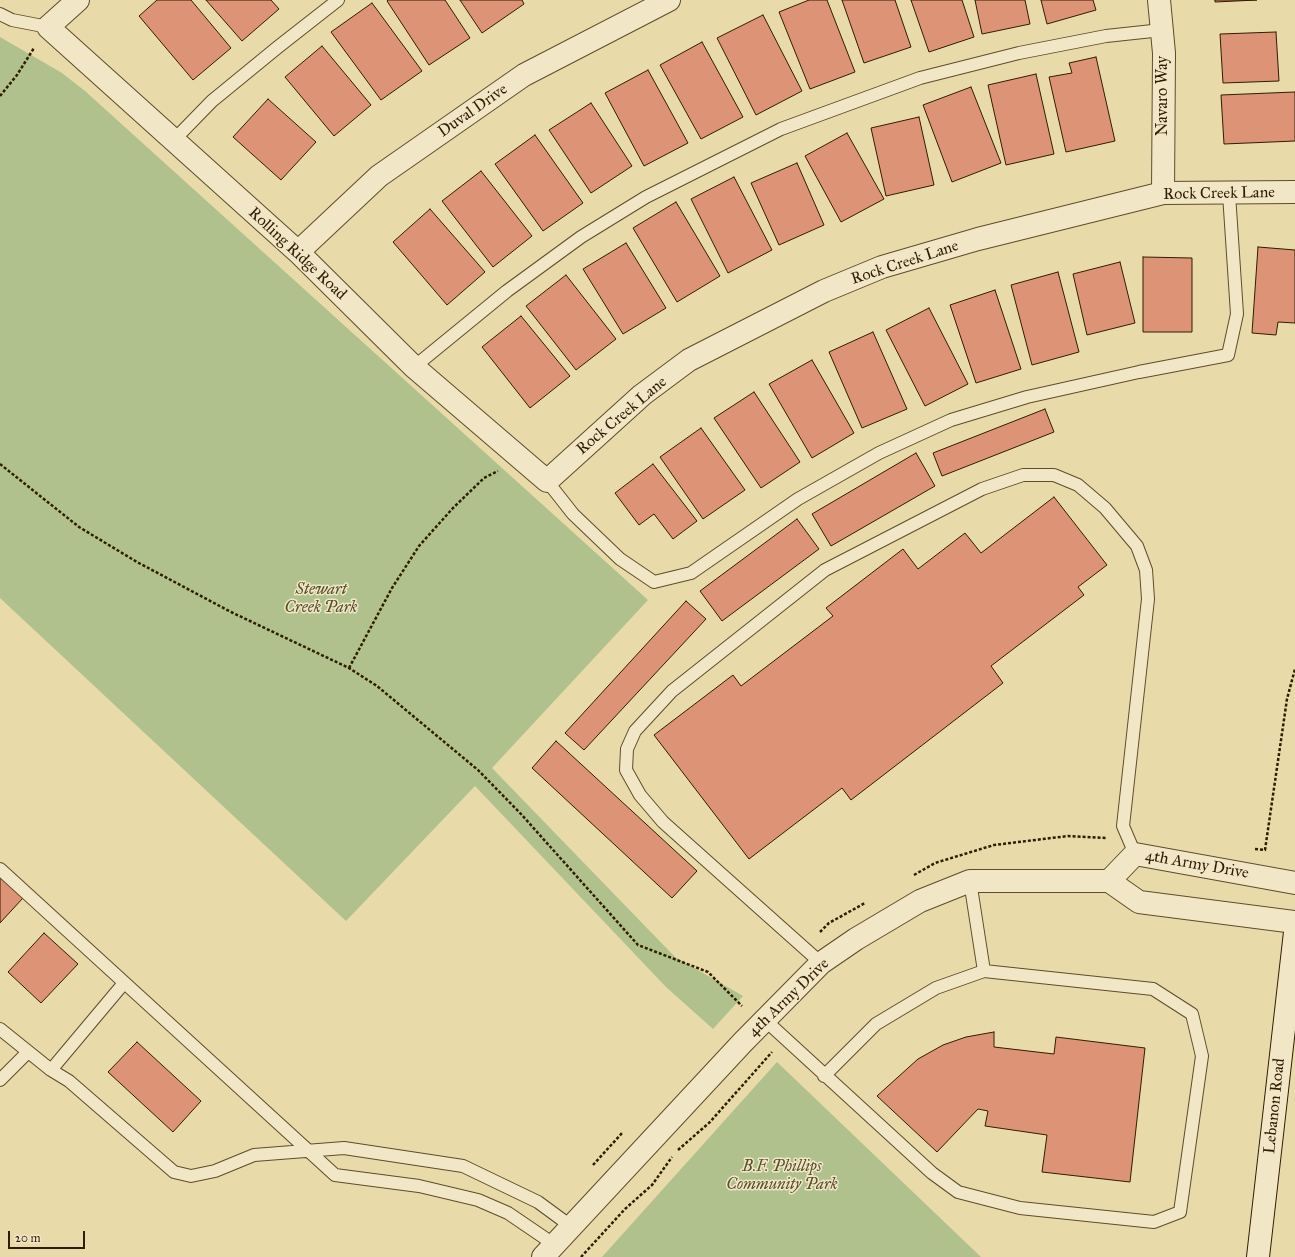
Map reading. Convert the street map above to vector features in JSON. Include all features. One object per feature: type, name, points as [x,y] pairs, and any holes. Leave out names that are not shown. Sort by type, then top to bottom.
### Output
[{"type":"street","points":[[48,27],[78,0]]},
{"type":"street","name":"Duval Drive","points":[[298,252],[379,176],[524,75],[669,0]]},
{"type":"street","name":"Navaro Way","points":[[1159,0],[1164,53],[1163,192]]},
{"type":"street","name":"Rolling Ridge Road","points":[[48,27],[298,252],[414,367],[546,481]]},
{"type":"street","name":"Rock Creek Lane","points":[[546,481],[642,395],[689,360],[824,291],[882,267],[978,239],[1163,192],[1228,194],[1295,192]]},
{"type":"street","name":"4th Army Drive","points":[[549,1251],[765,1020],[821,963],[856,939],[920,901],[970,881],[1109,881],[1131,846],[1295,883]]},
{"type":"street","points":[[1109,881],[1140,902],[1295,922]]},
{"type":"street","name":"Lebanon Road","points":[[1258,1257],[1295,932]]},
{"type":"lane","points":[[174,140],[212,101],[338,0]]},
{"type":"lane","points":[[0,14],[12,20],[48,27]]},
{"type":"lane","points":[[414,367],[507,291],[581,237],[646,197],[781,129],[920,78],[1019,53],[1099,37],[1162,30]]},
{"type":"lane","points":[[546,481],[573,514],[620,559],[654,582],[691,573],[798,499],[879,453],[951,420],[1027,398],[1139,372],[1228,355],[1237,314],[1228,194]]},
{"type":"lane","points":[[821,963],[663,822],[640,795],[626,770],[627,749],[635,731],[672,691],[825,570],[982,489],[1023,475],[1054,475],[1078,485],[1105,508],[1137,546],[1146,570],[1148,599],[1123,826],[1131,846]]},
{"type":"lane","points":[[0,869],[335,1175],[419,1186],[478,1200],[508,1213],[549,1251]]},
{"type":"lane","points":[[970,881],[984,971]]},
{"type":"lane","points":[[765,1020],[824,1076],[932,1173],[958,1192],[1020,1208],[1154,1222],[1180,1212],[1202,1056],[1192,1014],[1153,990],[984,971],[936,988],[876,1024],[824,1076]]},
{"type":"lane","points":[[51,1070],[124,983]]},
{"type":"lane","points":[[0,1029],[51,1070],[69,1081],[174,1172],[191,1176],[215,1171],[254,1155],[344,1148],[463,1166],[538,1202],[572,1227]]},
{"type":"lane","points":[[0,1080],[28,1052]]},
{"type":"path","points":[[0,96],[17,75],[48,27]]},
{"type":"path","points":[[349,668],[392,588],[419,546],[453,508],[484,478],[522,460]]},
{"type":"path","points":[[0,464],[79,527],[137,562],[231,612],[349,668],[377,686],[478,770],[521,814],[638,945],[708,972],[742,1006],[747,1001]]},
{"type":"path","points":[[1250,849],[1265,850],[1287,699],[1295,669]]},
{"type":"path","points":[[909,878],[935,863],[994,845],[1068,836],[1131,846]]},
{"type":"path","points":[[804,948],[829,923],[869,901]]},
{"type":"path","points":[[581,1257],[625,1209],[652,1184],[674,1154],[710,1122],[784,1038]]},
{"type":"green space","name":"Stewart Creek Park","points":[[0,37],[62,73],[85,91],[648,600],[492,768],[675,957],[743,996],[713,1029],[666,987],[475,786],[346,921],[0,598]]},
{"type":"green space","name":"B.F. Phillips Community Park","points":[[777,1062],[981,1257],[602,1257]]},
{"type":"building","points":[[157,0],[191,0],[231,48],[193,80],[139,16]]},
{"type":"building","points":[[206,0],[271,0],[279,9],[242,41]]},
{"type":"building","points":[[445,0],[470,38],[429,65],[387,1]]},
{"type":"building","points":[[460,0],[522,0],[524,4],[482,33]]},
{"type":"building","points":[[809,0],[827,0],[855,72],[810,89],[779,12]]},
{"type":"building","points":[[842,0],[895,0],[911,47],[864,63]]},
{"type":"building","points":[[911,0],[962,0],[974,37],[929,52]]},
{"type":"building","points":[[975,0],[1025,0],[1030,24],[982,34]]},
{"type":"building","points":[[1041,0],[1093,0],[1096,10],[1047,24]]},
{"type":"building","points":[[1215,0],[1257,0],[1215,2]]},
{"type":"building","points":[[372,3],[422,71],[381,100],[331,32]]},
{"type":"building","points":[[763,15],[802,91],[756,115],[717,38]]},
{"type":"building","points":[[1276,32],[1279,81],[1223,83],[1220,34]]},
{"type":"building","points":[[702,42],[743,117],[701,139],[660,65]]},
{"type":"building","points":[[322,46],[371,105],[334,136],[285,77]]},
{"type":"building","points":[[1096,57],[1115,141],[1066,152],[1049,77],[1072,73],[1069,63]]},
{"type":"building","points":[[648,70],[688,143],[644,166],[605,93]]},
{"type":"building","points":[[1036,74],[1054,154],[1006,165],[988,85]]},
{"type":"building","points":[[971,87],[1001,163],[952,182],[923,105]]},
{"type":"building","points":[[1295,92],[1295,141],[1224,144],[1221,95]]},
{"type":"building","points":[[268,99],[316,142],[281,180],[233,137]]},
{"type":"building","points":[[591,103],[632,166],[591,193],[549,130]]},
{"type":"building","points":[[919,117],[934,185],[886,196],[871,128]]},
{"type":"building","points":[[847,133],[884,199],[841,222],[805,156]]},
{"type":"building","points":[[535,135],[583,203],[543,231],[495,164]]},
{"type":"building","points":[[797,163],[824,225],[779,245],[751,183]]},
{"type":"building","points":[[481,171],[532,236],[493,267],[442,201]]},
{"type":"building","points":[[734,177],[772,250],[728,273],[691,199]]},
{"type":"building","points":[[676,202],[720,276],[677,302],[633,228]]},
{"type":"building","points":[[430,209],[485,272],[447,305],[393,242]]},
{"type":"building","points":[[626,243],[666,308],[623,334],[583,269]]},
{"type":"building","points":[[1258,247],[1295,250],[1295,323],[1278,322],[1276,335],[1252,333]]},
{"type":"building","points":[[1143,257],[1192,258],[1192,332],[1143,332]]},
{"type":"building","points":[[1120,262],[1135,323],[1087,335],[1073,274]]},
{"type":"building","points":[[1058,272],[1079,352],[1032,365],[1011,285]]},
{"type":"building","points":[[566,275],[616,339],[576,370],[526,306]]},
{"type":"building","points":[[995,290],[1021,369],[976,383],[950,305]]},
{"type":"building","points":[[929,308],[968,384],[925,406],[886,330]]},
{"type":"building","points":[[521,316],[570,376],[530,408],[482,347]]},
{"type":"building","points":[[873,332],[907,409],[862,428],[829,352]]},
{"type":"building","points":[[812,360],[854,433],[812,458],[769,384]]},
{"type":"building","points":[[754,392],[800,462],[761,488],[714,418]]},
{"type":"building","points":[[1045,409],[1054,432],[942,476],[933,453]]},
{"type":"building","points":[[701,428],[745,490],[703,519],[660,457]]},
{"type":"building","points":[[916,453],[935,486],[831,546],[812,514]]},
{"type":"building","points":[[653,464],[697,521],[673,539],[654,514],[639,525],[615,493]]},
{"type":"building","points":[[1054,497],[1107,565],[1078,587],[1084,595],[991,666],[1003,683],[851,800],[842,788],[749,859],[654,735],[733,675],[741,686],[833,616],[826,608],[903,549],[918,569],[965,533],[981,553]]},
{"type":"building","points":[[797,519],[819,549],[722,621],[700,591]]},
{"type":"building","points":[[686,601],[706,619],[584,750],[565,733]]},
{"type":"building","points":[[556,741],[697,871],[672,898],[532,768]]},
{"type":"building","points":[[0,877],[23,898],[0,923]]},
{"type":"building","points":[[44,933],[78,964],[41,1003],[8,972]]},
{"type":"building","points":[[994,1032],[994,1047],[1054,1054],[1056,1037],[1145,1048],[1130,1182],[1042,1172],[1047,1135],[985,1126],[988,1111],[978,1109],[937,1152],[877,1096],[918,1059],[943,1045],[966,1037]]},
{"type":"building","points":[[137,1042],[201,1101],[173,1132],[108,1072]]}]
